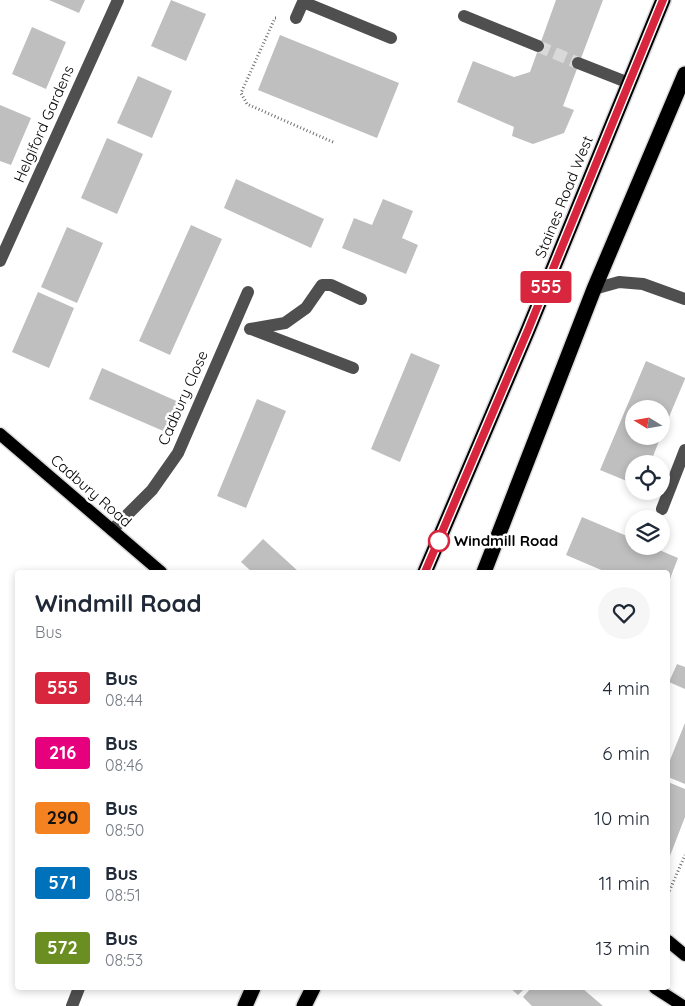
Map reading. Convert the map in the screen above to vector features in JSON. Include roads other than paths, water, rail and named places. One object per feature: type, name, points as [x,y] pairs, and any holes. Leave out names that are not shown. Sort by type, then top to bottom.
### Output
[{"type":"highway","name":"Staines Road West","points":[[426,570],[517,357],[663,0]]},
{"type":"highway","points":[[485,570],[594,289],[685,74]]},
{"type":"highway","points":[[245,1006],[252,990]]},
{"type":"highway","points":[[304,1006],[312,990]]},
{"type":"main road","name":"Cadbury Road","points":[[0,434],[159,570]]},
{"type":"main road","points":[[670,943],[685,955]]},
{"type":"main road","points":[[658,990],[683,1006]]},
{"type":"street","name":"Helgiford Gardens","points":[[0,261],[118,0]]},
{"type":"street","points":[[296,18],[304,1],[392,38]]},
{"type":"street","points":[[464,16],[538,46]]},
{"type":"street","points":[[578,63],[629,83]]},
{"type":"street","points":[[594,289],[619,282],[644,284],[685,299]]},
{"type":"street","points":[[250,329],[285,323],[306,308],[322,286],[331,285],[361,299]]},
{"type":"street","name":"Cadbury Close","points":[[112,530],[152,490],[178,453],[248,292]]},
{"type":"street","points":[[235,322],[353,368]]},
{"type":"street","points":[[662,509],[685,450]]},
{"type":"street","points":[[72,1006],[78,990]]},
{"type":"tunnel","points":[[538,46],[578,63]]},
{"type":"place","name":"Windmill Road","points":[[439,541]]}]
